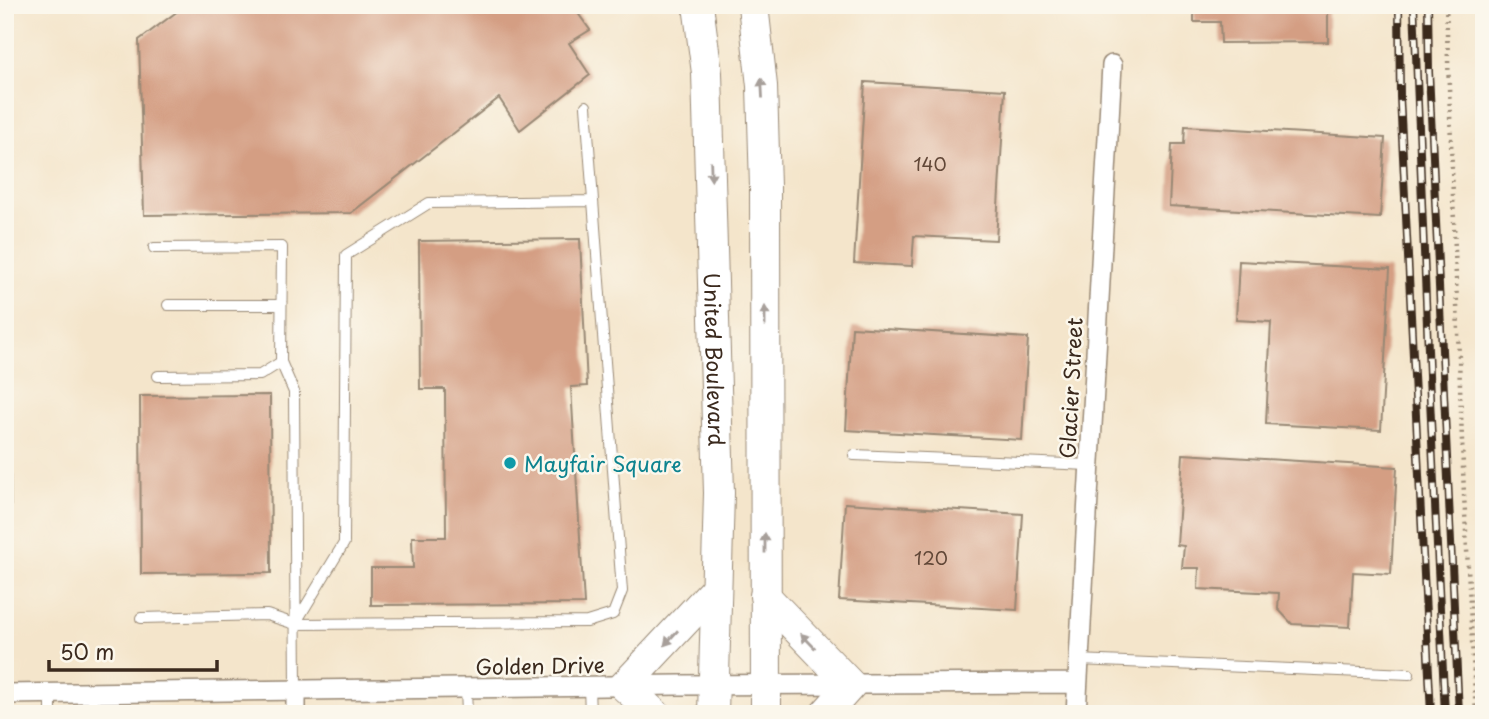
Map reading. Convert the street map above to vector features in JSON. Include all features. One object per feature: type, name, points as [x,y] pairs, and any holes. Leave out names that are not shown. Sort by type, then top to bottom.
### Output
[{"type":"main road","name":"United Boulevard","points":[[698,5],[707,73],[719,493],[713,699]]},
{"type":"main road","points":[[753,5],[762,86],[765,187],[765,699]]},
{"type":"main road","points":[[655,714],[624,686],[716,588]]},
{"type":"main road","points":[[765,596],[851,685],[825,714]]},
{"type":"street","name":"Glacier Street","points":[[1076,714],[1111,65]]},
{"type":"street","name":"Golden Drive","points":[[5,694],[624,686],[713,699],[765,699],[851,685],[1076,683]]},
{"type":"street","points":[[296,691],[296,714]]},
{"type":"lane","points":[[141,618],[267,615],[295,624],[587,622],[613,614],[622,591],[586,106]]},
{"type":"lane","points":[[295,624],[344,543],[346,255],[429,202],[593,201]]},
{"type":"lane","points":[[154,248],[282,247],[281,362],[294,392],[296,691]]},
{"type":"lane","points":[[168,305],[281,305]]},
{"type":"lane","points":[[158,376],[260,375],[281,362]]},
{"type":"lane","points":[[854,455],[1089,465]]},
{"type":"lane","points":[[1078,660],[1409,674]]},
{"type":"lane","points":[[589,687],[590,714]]},
{"type":"lane","points":[[466,689],[467,714]]},
{"type":"lane","points":[[51,693],[51,714]]},
{"type":"path","points":[[1446,5],[1464,495],[1476,714]]},
{"type":"building","points":[[186,5],[572,5],[590,30],[569,43],[590,75],[520,130],[499,98],[351,213],[144,215],[139,40]]},
{"type":"building","points":[[1194,5],[1313,5],[1313,10],[1328,10],[1328,42],[1221,43],[1220,22],[1194,22]]},
{"type":"building","points":[[865,82],[1005,90],[996,240],[914,236],[912,266],[854,263]]},
{"type":"building","points":[[1185,126],[1385,138],[1380,218],[1169,206],[1172,144],[1184,144]]},
{"type":"building","name":"Mayfair Square","points":[[580,239],[587,386],[571,387],[584,604],[371,605],[371,568],[413,568],[412,537],[446,537],[445,389],[420,389],[419,241]]},
{"type":"building","points":[[1239,261],[1390,269],[1381,430],[1266,424],[1271,322],[1236,320]]},
{"type":"building","points":[[852,327],[1028,338],[1022,440],[846,430]]},
{"type":"building","points":[[270,395],[271,573],[141,574],[140,396]]},
{"type":"building","points":[[1183,454],[1397,467],[1391,574],[1353,572],[1350,627],[1292,624],[1278,609],[1279,593],[1198,589],[1199,568],[1182,568],[1184,546],[1177,545]]},
{"type":"building","points":[[5,458],[10,458],[11,566],[5,566]]},
{"type":"building","points":[[845,503],[1023,514],[1017,610],[839,600]]},
{"type":"railway","points":[[1399,5],[1400,97],[1431,714]]},
{"type":"railway","points":[[1414,5],[1445,714]]},
{"type":"railway","points":[[1428,5],[1459,714]]},
{"type":"place","name":"Mayfair Square","points":[[510,463]]}]
